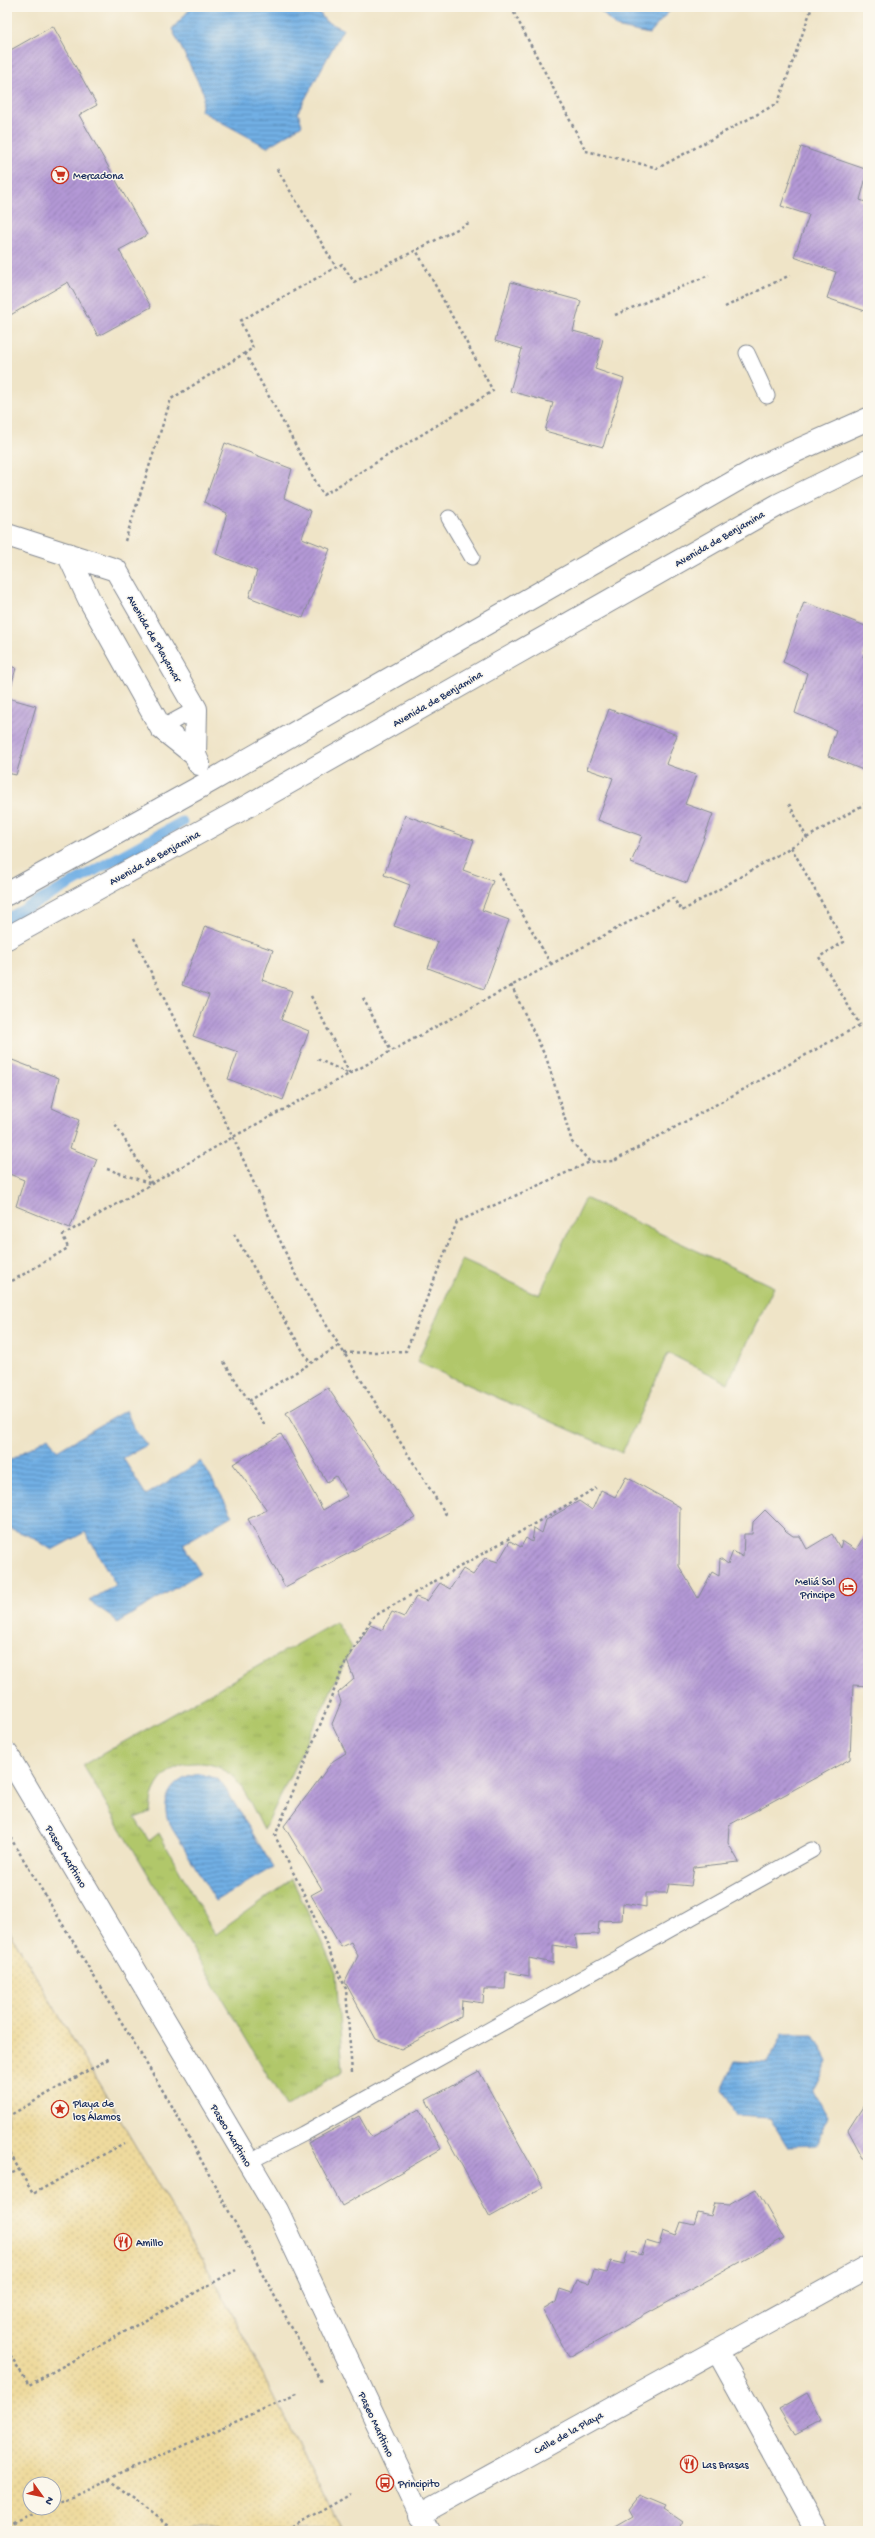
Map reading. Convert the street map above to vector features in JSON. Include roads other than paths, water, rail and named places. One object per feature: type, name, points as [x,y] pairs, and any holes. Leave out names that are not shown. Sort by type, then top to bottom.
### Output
[{"type":"street","points":[[7,894],[209,782],[760,467],[868,419]]},
{"type":"street","name":"Avenida de Benjamina","points":[[7,938],[244,808],[778,505],[868,461]]},
{"type":"street","points":[[7,535],[68,554],[89,599],[161,728],[195,755],[209,782]]},
{"type":"street","name":"Avenida de Playamar","points":[[68,554],[116,570],[196,708]]},
{"type":"street","points":[[195,755],[196,708]]},
{"type":"street","name":"Paseo Marítimo","points":[[7,1754],[277,2210],[424,2523]]},
{"type":"street","name":"Calle de la Playa","points":[[424,2523],[717,2350],[868,2267]]},
{"type":"street","points":[[717,2350],[817,2531]]},
{"type":"lane","points":[[747,352],[767,396]]},
{"type":"lane","points":[[450,518],[472,557]]},
{"type":"lane","points":[[161,728],[196,708]]},
{"type":"lane","points":[[248,2162],[303,2134],[812,1850]]},
{"type":"water","points":[[192,7],[316,7],[325,21],[343,29],[298,112],[302,125],[267,147],[201,111],[204,94],[172,29]]},
{"type":"water","points":[[596,7],[673,7],[649,34],[616,27]]},
{"type":"water","points":[[126,1410],[134,1429],[147,1445],[123,1458],[146,1495],[201,1461],[233,1515],[183,1544],[200,1573],[117,1623],[111,1616],[89,1601],[116,1585],[85,1532],[52,1550],[32,1537],[7,1527],[7,1462],[48,1437],[57,1451]]},
{"type":"water","points":[[201,1774],[215,1778],[222,1783],[273,1867],[216,1901],[172,1828],[167,1817],[167,1800],[173,1787],[185,1778]]},
{"type":"water","points":[[783,2034],[814,2034],[828,2062],[813,2092],[828,2117],[817,2145],[787,2146],[770,2118],[737,2116],[722,2089],[735,2061],[768,2063]]},
{"type":"waterway","points":[[7,919],[182,822]]},
{"type":"place","name":"Mercadona","points":[[60,175]]},
{"type":"place","name":"Meliá Sol Principe","points":[[848,1587]]},
{"type":"place","name":"Playa de los Álamos","points":[[60,2109]]},
{"type":"place","name":"Amillo","points":[[123,2242]]},
{"type":"place","name":"Las Brasas","points":[[689,2464]]},
{"type":"place","name":"Principito","points":[[385,2483]]}]
